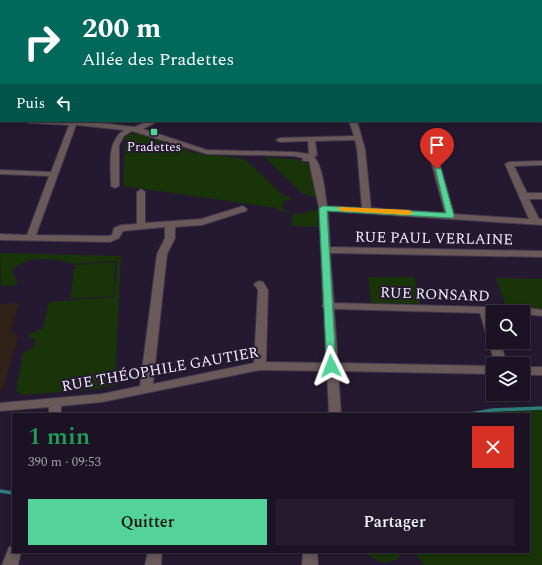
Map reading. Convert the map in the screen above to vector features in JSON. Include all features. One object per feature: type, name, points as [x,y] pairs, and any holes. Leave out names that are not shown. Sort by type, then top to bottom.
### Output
[{"type":"street","points":[[521,0],[542,0]]},
{"type":"street","points":[[30,238],[52,174],[73,122],[133,129],[165,138],[194,150],[229,154],[308,158],[313,155],[310,139]]},
{"type":"street","points":[[115,186],[116,145],[121,135],[151,122]]},
{"type":"street","points":[[353,122],[358,138],[367,210]]},
{"type":"street","points":[[280,140],[358,138]]},
{"type":"street","points":[[434,149],[433,154],[450,216]]},
{"type":"street","points":[[308,158],[318,181],[323,208],[327,306],[335,413]]},
{"type":"street","points":[[538,221],[509,164],[542,163]]},
{"type":"street","points":[[0,172],[52,174]]},
{"type":"street","points":[[141,192],[141,227]]},
{"type":"street","points":[[524,196],[542,196]]},
{"type":"street","points":[[323,208],[538,221]]},
{"type":"street","points":[[0,237],[110,239],[116,236],[117,230],[121,228],[202,222],[243,209]]},
{"type":"street","points":[[146,389],[162,254],[170,238],[170,225]]},
{"type":"street","name":"RUE PAUL VERLAINE","points":[[325,250],[542,254]]},
{"type":"street","points":[[259,284],[263,290],[260,366]]},
{"type":"street","name":"RUE RONSARD","points":[[327,306],[529,311],[542,313]]},
{"type":"street","points":[[484,310],[486,316]]},
{"type":"street","name":"RUE THÉOPHILE GAUTIER","points":[[0,406],[55,408],[260,366],[331,366],[486,370]]},
{"type":"street","points":[[530,371],[542,371]]},
{"type":"street","points":[[10,565],[14,553]]},
{"type":"street","points":[[153,565],[155,553]]},
{"type":"street","points":[[310,553],[310,565]]},
{"type":"shaded area","points":[[19,303],[11,331],[18,336],[3,389],[0,390],[0,304]]},
{"type":"green space","points":[[134,133],[153,137],[194,153],[239,158],[247,161],[284,196],[288,196],[292,199],[284,201],[283,210],[291,211],[282,212],[277,208],[123,186],[125,136]]},
{"type":"green space","points":[[264,157],[304,160],[312,172],[318,198],[303,194]]},
{"type":"green space","points":[[312,210],[318,211],[318,227],[291,226],[293,214],[302,214]]},
{"type":"green space","points":[[0,253],[121,256],[115,385],[99,389],[23,395],[16,391],[23,353],[33,348],[36,340],[30,337],[29,334],[43,328],[49,302],[114,297],[117,261],[71,264],[61,260],[38,259],[27,261],[13,268],[12,274],[17,279],[17,285],[1,286]]},
{"type":"green space","points":[[115,262],[113,296],[70,299],[75,265]]},
{"type":"green space","points":[[368,277],[415,277],[420,304],[371,303]]},
{"type":"green space","points":[[496,278],[542,279],[542,310],[530,308],[530,305],[505,305]]},
{"type":"green space","points":[[542,406],[542,565],[424,565],[419,558],[412,553],[530,553],[530,413],[464,413],[501,408]]},
{"type":"green space","points":[[366,553],[401,553],[398,559],[388,562],[380,562]]},
{"type":"waterway","points":[[476,413],[493,410],[542,408]]},
{"type":"waterway","points":[[0,491],[12,493]]},
{"type":"slow traffic","points":[[342,209],[409,213]]},
{"type":"place","name":"Pradettes","points":[[154,132]]},
{"type":"route","points":[[331,366],[323,208],[450,216],[437,169]]}]
